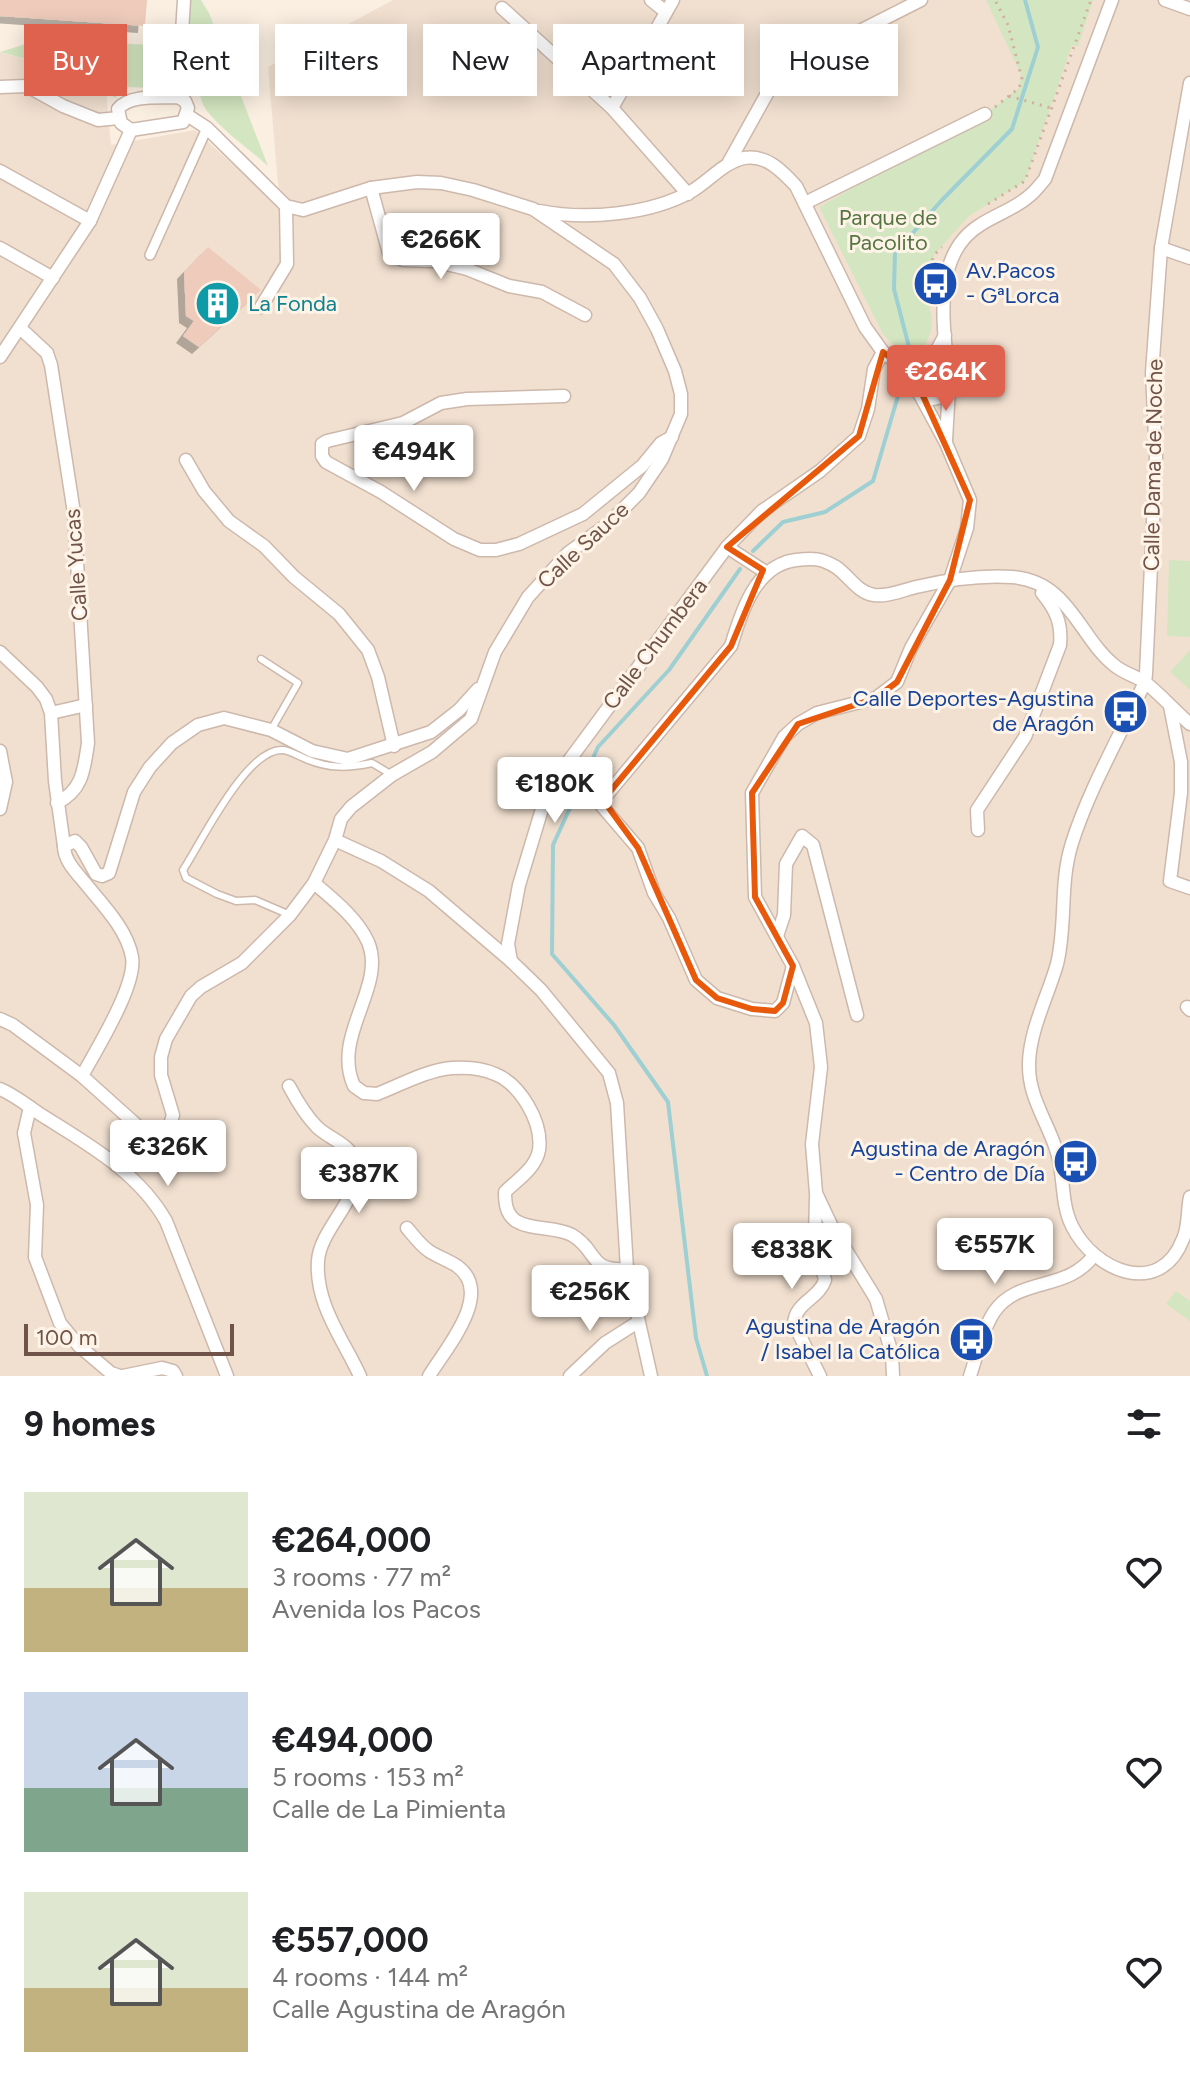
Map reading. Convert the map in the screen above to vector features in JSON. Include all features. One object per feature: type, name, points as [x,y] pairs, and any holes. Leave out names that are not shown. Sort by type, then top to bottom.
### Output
[{"type":"street","points":[[178,97],[184,0]]},
{"type":"street","points":[[651,0],[666,12]]},
{"type":"street","points":[[612,108],[673,0]]},
{"type":"street","points":[[533,209],[582,217],[606,215],[664,203],[688,194],[710,180],[729,162],[779,72],[921,0]]},
{"type":"street","points":[[946,443],[949,379],[944,292],[948,267],[958,247],[976,227],[1029,197],[1045,179],[1112,0]]},
{"type":"street","points":[[1165,0],[1190,9]]},
{"type":"street","points":[[502,8],[612,108],[688,194]]},
{"type":"street","name":"Calle Dama de Noche","points":[[1094,1255],[1071,1225],[1057,1149],[1031,1090],[1030,1053],[1031,1041],[1057,961],[1062,933],[1062,882],[1072,843],[1145,682],[1156,457],[1152,373],[1161,248],[1190,83]]},
{"type":"street","points":[[0,87],[27,86],[98,120],[119,118]]},
{"type":"street","points":[[178,97],[185,101],[187,115],[183,122],[175,125],[131,130],[124,127],[118,109],[131,100],[178,97]]},
{"type":"street","points":[[805,203],[985,114]]},
{"type":"street","points":[[187,115],[207,128],[286,206],[287,264],[261,307]]},
{"type":"street","points":[[150,255],[207,128]]},
{"type":"street","points":[[0,357],[6,339],[20,328],[90,221],[131,130]]},
{"type":"street","points":[[729,162],[760,158],[781,170],[796,186],[865,327],[883,352],[914,376]]},
{"type":"street","points":[[0,171],[90,221]]},
{"type":"street","name":"Calle Sauce","points":[[0,1019],[13,1025],[82,1076],[141,1129],[159,1132],[169,1128],[173,1115],[161,1075],[161,1057],[174,1023],[201,987],[242,963],[290,915],[314,883],[335,840],[341,819],[351,807],[392,775],[432,752],[471,719],[495,652],[528,597],[568,553],[608,524],[639,493],[662,459],[681,414],[681,394],[657,329],[640,298],[614,264],[533,209],[473,190],[441,183],[417,182],[371,188],[303,210],[286,206]]},
{"type":"street","points":[[371,188],[389,253],[403,260],[434,261],[467,269],[509,286],[542,292],[585,315]]},
{"type":"street","points":[[0,248],[53,278]]},
{"type":"street","points":[[1161,248],[1190,258]]},
{"type":"street","name":"Calle Yucas","points":[[20,328],[47,353],[51,365],[74,513],[88,743],[83,777],[71,796],[57,803]]},
{"type":"street","points":[[820,1376],[794,1324],[798,1310],[824,1286],[825,1280],[815,1237],[816,1193],[812,1144],[821,1067],[816,1023],[793,966],[755,897],[752,793],[784,737],[798,724],[817,713],[876,698],[897,682],[911,648],[950,580],[967,528],[970,500],[946,443],[914,387],[914,376],[936,351],[945,335]]},
{"type":"street","name":"Calle Chumbera","points":[[511,961],[508,944],[513,914],[534,829],[548,789],[727,547],[762,511],[820,471],[859,436],[868,409],[874,369],[883,352]]},
{"type":"street","points":[[924,364],[942,366],[949,379]]},
{"type":"street","points":[[920,395],[932,399],[943,394],[949,379]]},
{"type":"street","points":[[564,396],[467,399],[441,403],[403,423],[327,441],[322,444],[322,456],[326,462],[381,492],[454,539],[480,550],[496,550],[519,544],[583,514],[642,466],[661,443],[672,437]]},
{"type":"street","points":[[186,460],[204,491],[229,521],[264,546],[294,577],[339,614],[368,650],[378,677],[394,746]]},
{"type":"street","points":[[727,547],[767,573]]},
{"type":"street","points":[[793,966],[783,1003],[775,1011],[752,1009],[717,998],[696,980],[670,919],[654,893],[638,848],[604,810],[603,800],[731,646],[740,616],[767,573],[788,561],[818,557],[839,569],[864,593],[878,596],[950,580],[1012,577],[1033,581],[1069,608],[1114,665],[1145,682],[1190,724]]},
{"type":"street","points":[[978,830],[977,810],[1025,737],[1060,645],[1058,617],[1033,581]]},
{"type":"street","points":[[0,652],[46,699],[51,713],[64,853],[114,920],[132,958],[130,978],[108,1029],[82,1076]]},
{"type":"street","points":[[64,846],[75,841],[96,874],[102,876],[109,873],[134,792],[150,767],[172,743],[198,725],[224,718],[271,730],[312,751],[348,759],[431,732],[459,710],[485,680]]},
{"type":"street","points":[[51,713],[86,705]]},
{"type":"street","points":[[1170,706],[1181,762],[1181,793],[1170,881],[1190,888]]},
{"type":"street","points":[[0,751],[6,782],[0,809]]},
{"type":"street","points":[[777,936],[784,915],[786,864],[802,836],[813,845],[857,1015]]},
{"type":"street","points":[[335,840],[381,861],[429,891],[541,990],[609,1073],[617,1103],[627,1269],[651,1376]]},
{"type":"street","points":[[314,883],[360,927],[373,962],[351,1037],[348,1062],[354,1086],[364,1093],[377,1094],[450,1068],[478,1068],[498,1075],[526,1104],[535,1121],[539,1150],[530,1169],[505,1192],[509,1213],[532,1227],[565,1231],[577,1238],[600,1266],[611,1271],[627,1269]]},
{"type":"street","points":[[289,1086],[304,1112],[319,1129],[347,1148],[356,1165],[356,1177],[348,1198],[324,1240],[318,1258],[318,1277],[329,1319],[360,1376]]},
{"type":"street","points":[[0,1089],[135,1179],[153,1198],[166,1221],[227,1376]]},
{"type":"street","points":[[30,1107],[24,1133],[37,1205],[35,1257],[60,1323],[79,1346],[111,1373],[122,1376],[162,1368],[173,1371],[176,1376]]},
{"type":"street","points":[[816,1193],[833,1229],[876,1299],[892,1354],[893,1376]]},
{"type":"street","points":[[970,1376],[986,1328],[995,1310],[1009,1297],[1031,1287],[1077,1274],[1094,1255],[1104,1264],[1139,1274],[1157,1269],[1172,1259],[1189,1222],[1190,1197]]},
{"type":"street","points":[[407,1228],[426,1250],[454,1263],[465,1272],[473,1297],[467,1315],[429,1376]]},
{"type":"street","points":[[815,1237],[833,1229]]},
{"type":"street","points":[[570,1376],[605,1343],[638,1322]]},
{"type":"lane","points":[[261,659],[298,683],[271,730]]},
{"type":"lane","points":[[290,915],[255,900],[236,901],[186,878],[183,870],[233,787],[272,751],[286,750],[322,765],[346,769],[372,763],[392,775]]},
{"type":"path","points":[[985,114],[1019,88],[1022,79],[1008,25],[995,0]]},
{"type":"path","points":[[980,209],[1025,181],[1091,0]]},
{"type":"path","points":[[1009,96],[1053,109]]},
{"type":"path","points":[[936,307],[923,291],[934,255],[943,245]]},
{"type":"highlighted area","points":[[883,352],[914,376],[970,500],[950,580],[897,682],[876,698],[798,724],[752,793],[755,897],[793,966],[783,1003],[775,1011],[752,1009],[717,998],[696,980],[638,848],[603,800],[731,646],[763,570],[727,547],[859,436]]},
{"type":"shaded area","points":[[393,0],[1190,0],[1190,1376],[0,1376],[0,52],[24,59],[24,96],[107,96],[111,145],[195,130],[280,207],[268,67],[275,63],[275,96],[407,96],[407,24],[348,24]]},
{"type":"green space","points":[[191,0],[201,0],[213,24],[188,24]]},
{"type":"green space","name":"Parque de Pacolito","points":[[986,0],[1093,0],[1078,47],[1072,45],[1025,181],[969,216],[934,255],[923,291],[930,309],[931,331],[918,356],[899,351],[883,334],[819,207],[985,114],[1019,88],[1021,75]]},
{"type":"green space","points":[[127,44],[143,45],[143,88],[127,87]]},
{"type":"green space","points":[[24,45],[24,59],[0,52]]},
{"type":"green space","points":[[200,96],[241,96],[268,166],[228,133],[204,106]]},
{"type":"green space","points":[[1169,560],[1190,561],[1190,637],[1167,636]]},
{"type":"green space","points":[[1190,650],[1190,690],[1170,672]]},
{"type":"green space","points":[[1176,1291],[1190,1301],[1190,1321],[1166,1304]]},
{"type":"building","points":[[0,0],[147,0],[143,26],[0,16]]},
{"type":"building","name":"La Fonda","points":[[208,247],[261,290],[199,347],[183,336],[194,321],[186,316],[184,272]]},
{"type":"waterway","points":[[909,347],[894,289],[895,253],[1012,129],[1038,47],[1025,0]]},
{"type":"waterway","points":[[753,551],[783,522],[825,512],[873,481],[898,396]]},
{"type":"waterway","points":[[707,1376],[696,1338],[668,1102],[614,1025],[552,954],[553,845],[598,747],[669,670],[740,569]]},
{"type":"place","name":"Av.Pacos - GªLorca","points":[[935,283]]},
{"type":"place","name":"La Fonda","points":[[217,303]]},
{"type":"place","name":"Calle Deportes-Agustina de Aragón","points":[[1125,711]]},
{"type":"place","name":"Agustina de Aragón - Centro de Día","points":[[1076,1161]]},
{"type":"place","name":"Agustina de Aragón / Isabel la Católica","points":[[971,1339]]}]
